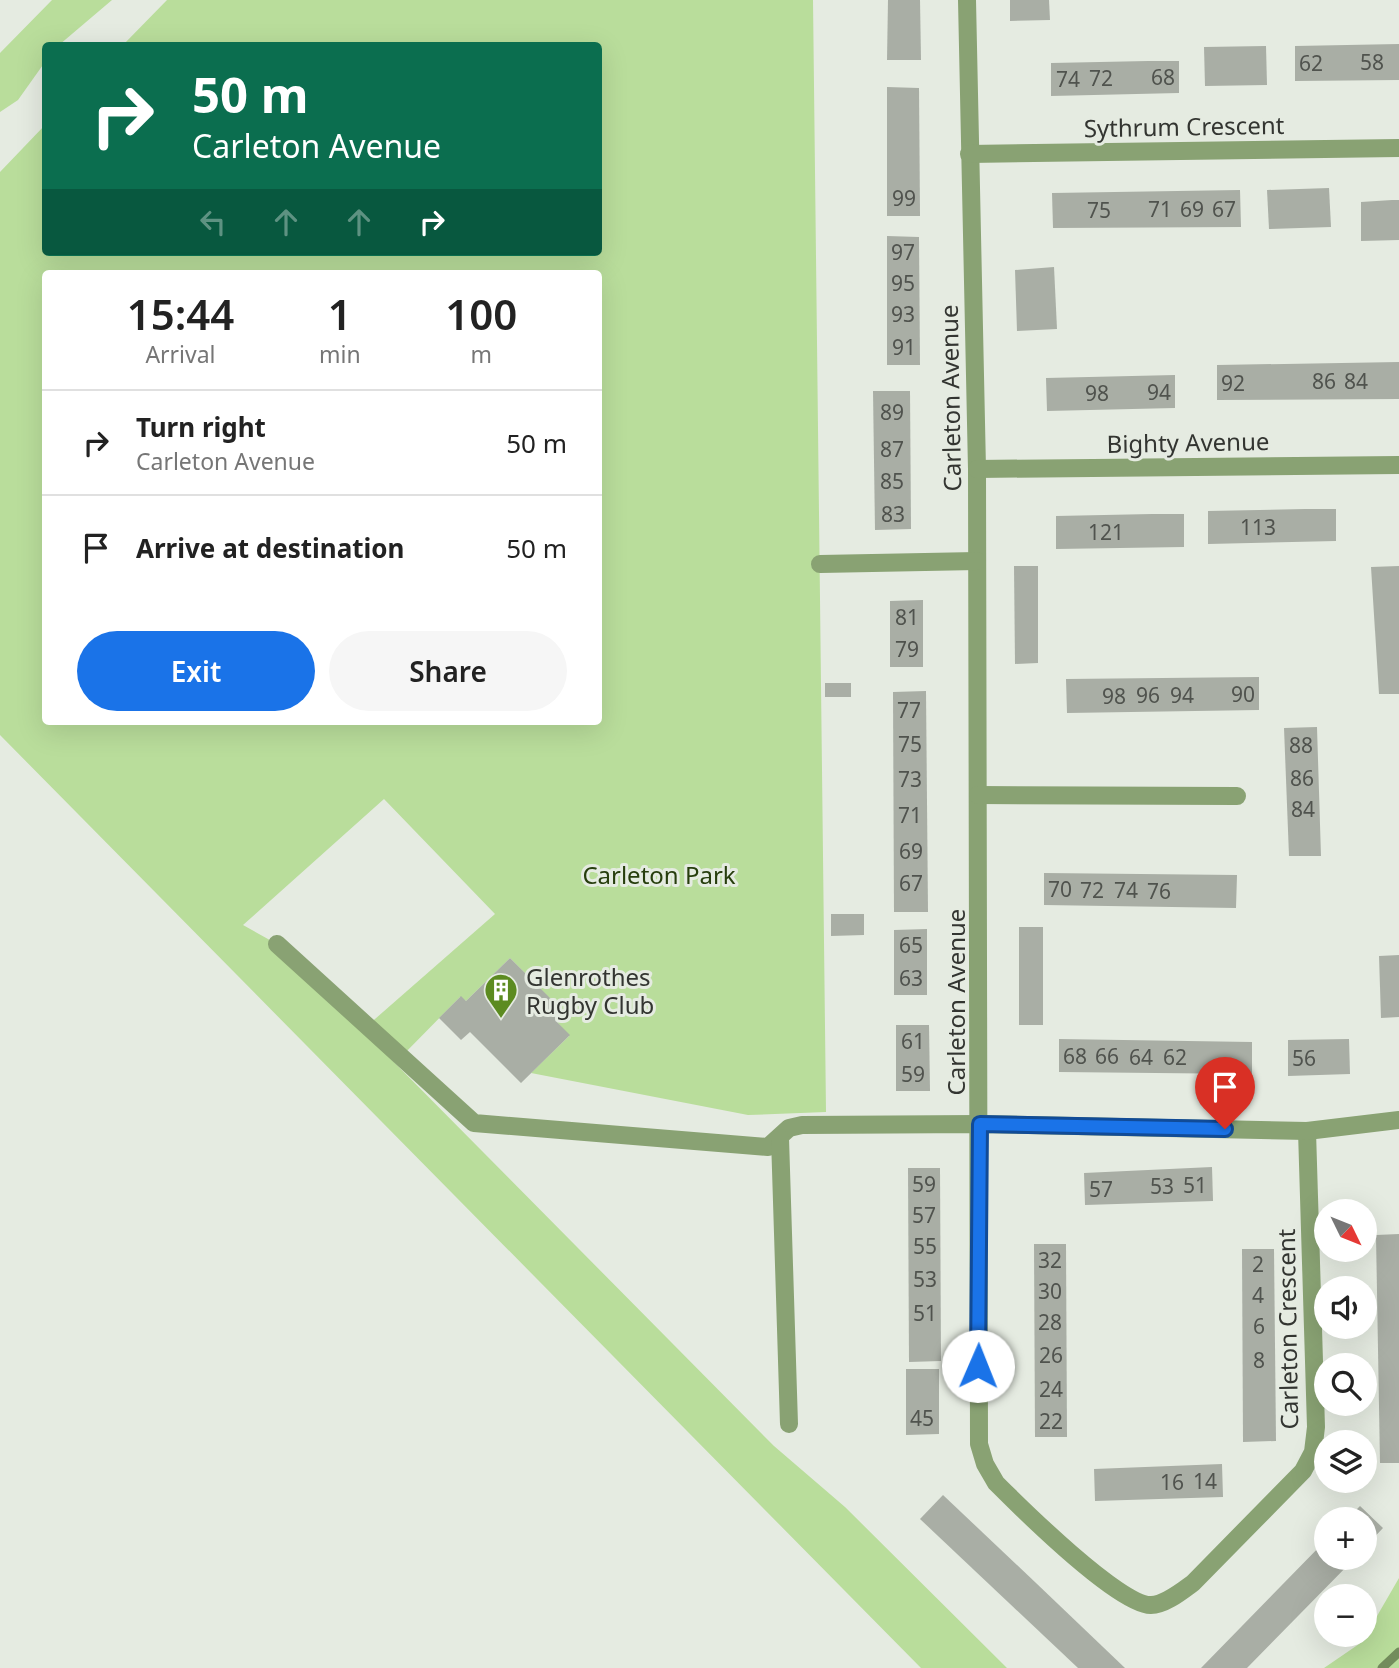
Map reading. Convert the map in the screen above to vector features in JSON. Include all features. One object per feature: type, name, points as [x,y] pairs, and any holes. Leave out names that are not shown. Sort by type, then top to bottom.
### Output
[{"type":"street","name":"Carleton Avenue","points":[[967,0],[977,469],[980,1124],[1307,1131],[1399,1120]]},
{"type":"street","name":"Sythrum Crescent","points":[[969,154],[1399,148]]},
{"type":"street","name":"Bighty Avenue","points":[[977,469],[1399,465]]},
{"type":"street","points":[[820,564],[977,561]]},
{"type":"street","points":[[978,795],[1237,796]]},
{"type":"street","points":[[277,944],[474,1123],[768,1147],[789,1128],[802,1125],[980,1124]]},
{"type":"street","name":"Carleton Crescent","points":[[980,1124],[978,1418],[979,1444],[985,1464],[996,1483],[1010,1497],[1105,1581],[1129,1599],[1151,1605],[1174,1597],[1193,1583],[1303,1471],[1313,1452],[1316,1427],[1307,1131]]},
{"type":"street","points":[[780,1138],[789,1424]]},
{"type":"green space","points":[[52,0],[112,0],[63,42],[42,42],[42,66],[18,100],[0,112],[0,53]]},
{"type":"green space","name":"Carleton Park","points":[[167,0],[813,0],[826,1112],[748,1115],[531,1073],[569,1036],[557,1022],[565,1014],[510,958],[466,1001],[460,997],[401,1057],[367,1026],[495,914],[384,799],[243,925],[277,944],[774,1446],[845,1507],[1007,1668],[921,1668],[0,735],[0,172],[42,128],[42,256],[602,256],[602,42],[126,42]]},
{"type":"green space","points":[[1399,1578],[1399,1668],[1324,1668],[1355,1647],[1377,1647],[1377,1616]]},
{"type":"building","points":[[888,0],[920,0],[921,60],[887,60]]},
{"type":"building","points":[[1010,0],[1049,0],[1050,20],[1010,21]]},
{"type":"building","points":[[1399,44],[1399,80],[1295,81],[1295,46]]},
{"type":"building","points":[[1266,46],[1267,85],[1205,86],[1204,47]]},
{"type":"building","points":[[1179,61],[1179,93],[1051,96],[1051,63]]},
{"type":"building","points":[[887,87],[919,88],[920,216],[887,216]]},
{"type":"building","points":[[1329,188],[1331,227],[1269,229],[1267,190]]},
{"type":"building","points":[[1240,190],[1241,227],[1053,228],[1052,193]]},
{"type":"building","points":[[1399,200],[1399,240],[1361,241],[1361,202]]},
{"type":"building","points":[[887,236],[919,237],[920,365],[887,365]]},
{"type":"building","points":[[1054,267],[1057,329],[1017,331],[1015,270]]},
{"type":"building","points":[[1399,362],[1399,399],[1217,400],[1217,365]]},
{"type":"building","points":[[1175,375],[1175,408],[1047,411],[1046,378]]},
{"type":"building","points":[[873,391],[910,391],[911,529],[875,530]]},
{"type":"building","points":[[1336,509],[1336,541],[1208,544],[1208,511]]},
{"type":"building","points":[[1184,514],[1184,547],[1056,549],[1056,516]]},
{"type":"building","points":[[1014,566],[1038,566],[1038,663],[1015,664]]},
{"type":"building","points":[[1399,566],[1399,694],[1379,694],[1371,567]]},
{"type":"building","points":[[923,600],[923,667],[890,667],[890,601]]},
{"type":"building","points":[[1259,677],[1259,710],[1067,713],[1066,679]]},
{"type":"building","points":[[825,683],[851,683],[851,697],[825,697]]},
{"type":"building","points":[[926,691],[928,912],[894,912],[893,692]]},
{"type":"building","points":[[1317,727],[1321,856],[1289,856],[1284,728]]},
{"type":"building","points":[[1044,873],[1237,875],[1236,908],[1044,905]]},
{"type":"building","points":[[831,914],[864,914],[864,935],[831,936]]},
{"type":"building","points":[[1019,927],[1043,927],[1043,1025],[1019,1025]]},
{"type":"building","points":[[927,929],[927,995],[894,995],[894,930]]},
{"type":"building","points":[[1399,955],[1399,1017],[1381,1018],[1379,956]]},
{"type":"building","name":"Glenrothes Rugby Club","points":[[510,958],[566,1014],[557,1022],[570,1035],[521,1083],[470,1032],[461,1040],[439,1018],[461,996],[466,1001]]},
{"type":"building","points":[[896,1025],[929,1025],[930,1091],[896,1091]]},
{"type":"building","points":[[1059,1039],[1252,1042],[1252,1074],[1059,1072]]},
{"type":"building","points":[[1349,1039],[1350,1074],[1288,1076],[1288,1040]]},
{"type":"building","points":[[1212,1167],[1213,1201],[1085,1205],[1084,1173]]},
{"type":"building","points":[[908,1168],[940,1168],[941,1361],[909,1362]]},
{"type":"building","points":[[1399,1234],[1399,1463],[1380,1463],[1377,1235]]},
{"type":"building","points":[[1034,1244],[1066,1244],[1067,1437],[1035,1437]]},
{"type":"building","points":[[1242,1249],[1274,1249],[1276,1441],[1243,1442]]},
{"type":"building","points":[[906,1369],[939,1369],[939,1434],[906,1435]]},
{"type":"building","points":[[1222,1464],[1223,1497],[1095,1501],[1094,1469]]},
{"type":"building","points":[[943,1495],[1125,1668],[1078,1668],[920,1519]]},
{"type":"building","points":[[1377,1522],[1383,1528],[1377,1534]]},
{"type":"building","points":[[1314,1552],[1314,1570],[1343,1570],[1329,1584],[1314,1584],[1314,1600],[1247,1668],[1201,1668]]},
{"type":"waterway","points":[[1382,1668],[1399,1652]]},
{"type":"place","name":"Glenrothes Rugby Club","points":[[501,1020]]},
{"type":"route","points":[[978,1366],[980,1124],[1225,1129]]}]
